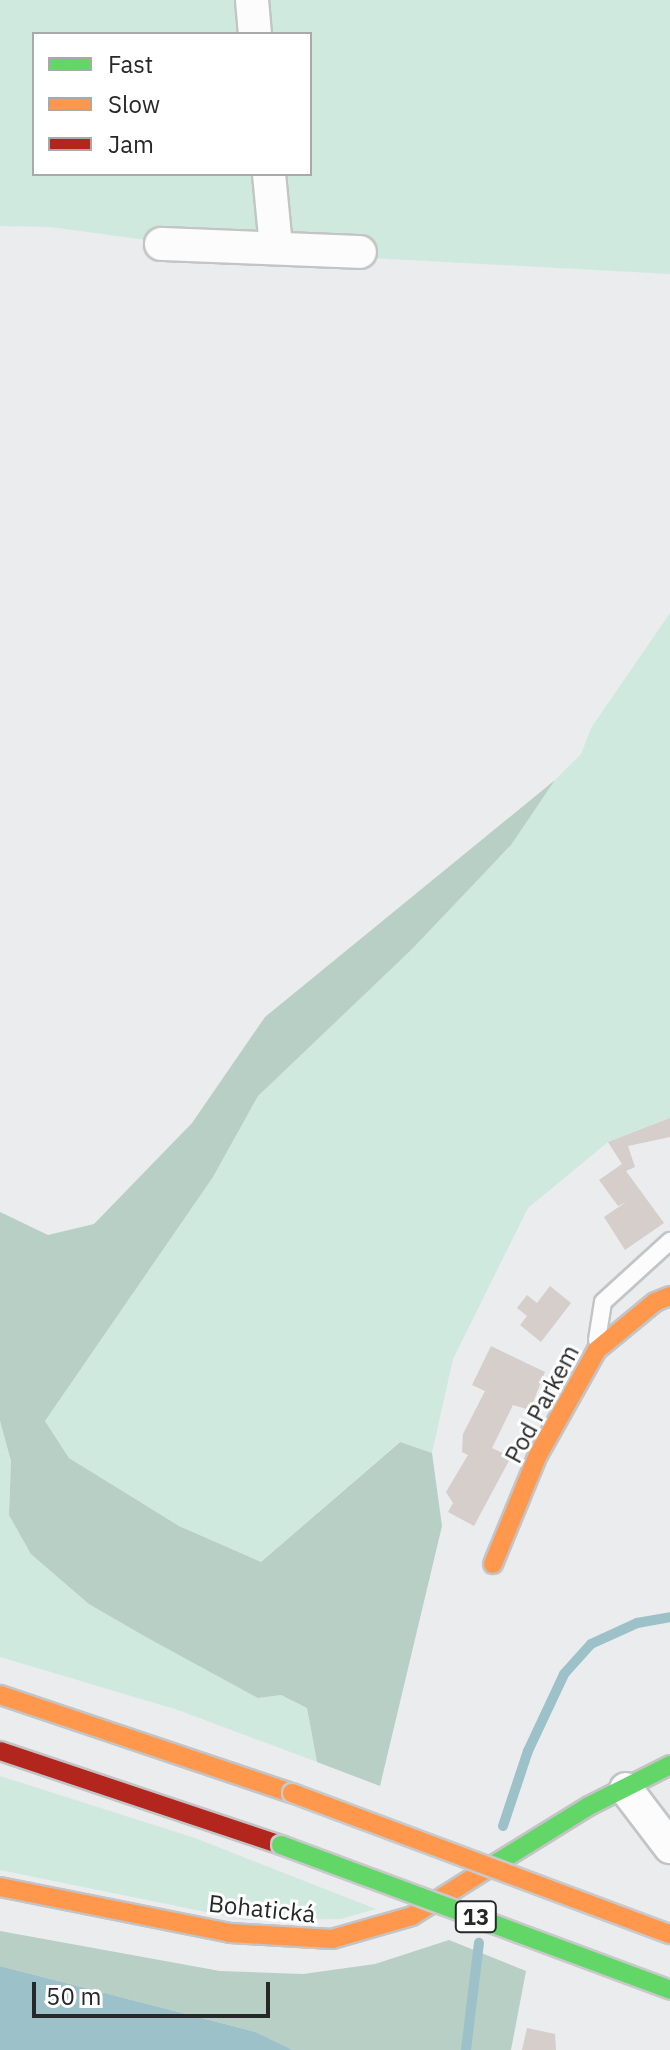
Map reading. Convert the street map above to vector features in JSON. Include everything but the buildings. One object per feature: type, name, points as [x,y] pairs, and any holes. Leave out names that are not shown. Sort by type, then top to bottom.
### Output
[{"type":"main road","name":"Pod Parkem","points":[[493,1564],[538,1455],[597,1350],[655,1302],[670,1296]]},
{"type":"main road","name":"13","points":[[0,1695],[292,1793],[670,1934]]},
{"type":"main road","name":"13","points":[[0,1751],[281,1845],[670,1990]]},
{"type":"main road","name":"Bohatická","points":[[0,1887],[230,1933],[332,1939],[412,1916],[589,1806],[670,1765]]},
{"type":"street","points":[[252,0],[255,32]]},
{"type":"street","points":[[269,176],[276,247]]},
{"type":"street","points":[[161,244],[360,252]]},
{"type":"street","points":[[626,1789],[670,1847]]},
{"type":"lane","points":[[597,1350],[597,1319],[603,1302],[670,1241]]},
{"type":"green space","points":[[0,0],[670,0],[670,274],[221,250],[50,227],[0,226]]},
{"type":"green space","points":[[670,613],[670,1118],[608,1142],[528,1208],[453,1359],[432,1453],[399,1442],[261,1562],[179,1526],[69,1458],[45,1421],[213,1177],[258,1096],[508,849],[555,780],[581,754],[591,728]]},
{"type":"green space","points":[[555,780],[511,845],[411,950],[258,1096],[213,1177],[45,1421],[69,1458],[179,1526],[261,1562],[400,1442],[432,1453],[442,1526],[380,1786],[317,1762],[307,1708],[281,1695],[258,1698],[146,1637],[89,1604],[31,1554],[9,1515],[11,1461],[0,1421],[0,1212],[48,1235],[94,1224],[192,1123],[265,1017]]},
{"type":"green space","points":[[0,1421],[11,1461],[9,1515],[258,1698],[281,1695],[307,1708],[317,1762],[178,1710],[0,1657]]},
{"type":"green space","points":[[0,1776],[195,1838],[376,1909],[341,1919],[245,1920],[0,1870]]},
{"type":"green space","points":[[0,1931],[220,1971],[303,1974],[375,1964],[449,1940],[526,1971],[511,2050],[293,2050],[256,2032],[0,1966]]},
{"type":"water","points":[[0,1966],[256,2032],[293,2050],[0,2050]]},
{"type":"waterway","points":[[503,1826],[528,1751],[564,1674],[591,1644],[637,1623],[670,1617]]},
{"type":"waterway","points":[[466,2050],[479,1943]]},
{"type":"traffic: fast","points":[[487,1869],[589,1806],[670,1765]]},
{"type":"traffic: fast","points":[[281,1845],[670,1990]]},
{"type":"traffic: slow","points":[[493,1564],[538,1455],[597,1350],[655,1302],[670,1296]]},
{"type":"traffic: slow","points":[[0,1695],[292,1793]]},
{"type":"traffic: slow","points":[[292,1793],[670,1934]]},
{"type":"traffic: slow","points":[[0,1887],[230,1933],[332,1939],[412,1916],[487,1869]]},
{"type":"traffic: jam","points":[[0,1751],[281,1845]]}]
